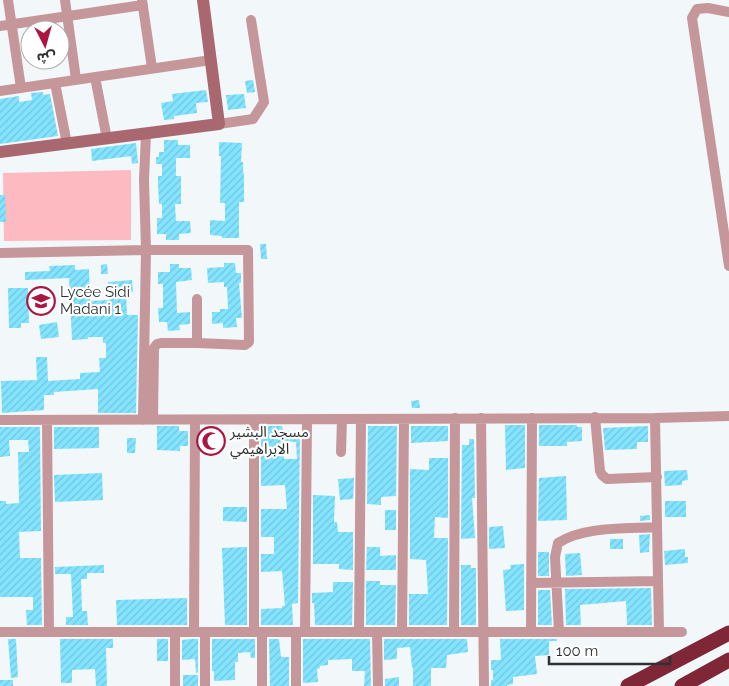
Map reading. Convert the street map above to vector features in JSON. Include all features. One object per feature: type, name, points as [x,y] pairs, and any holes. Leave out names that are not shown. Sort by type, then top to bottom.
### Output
[{"type":"highway","points":[[628,686],[729,633]]},
{"type":"highway","points":[[682,686],[729,660]]},
{"type":"street","points":[[8,0],[21,88]]},
{"type":"street","points":[[65,0],[76,79]]},
{"type":"street","points":[[204,0],[219,124]]},
{"type":"street","points":[[0,26],[142,3],[152,68]]},
{"type":"street","points":[[729,12],[708,8],[697,9],[692,18],[725,207],[729,266]]},
{"type":"street","points":[[0,152],[252,119],[264,102],[251,20]]},
{"type":"street","points":[[0,90],[211,60]]},
{"type":"street","points":[[94,77],[107,139]]},
{"type":"street","points":[[55,83],[67,144]]},
{"type":"street","points":[[146,134],[144,180],[148,420]]},
{"type":"street","points":[[0,253],[248,250],[249,342],[245,345],[157,344],[154,348],[148,420]]},
{"type":"street","points":[[197,299],[197,343]]},
{"type":"street","points":[[0,420],[307,420],[729,416]]},
{"type":"street","points":[[595,417],[600,471],[602,475],[607,479],[657,477]]},
{"type":"street","points":[[454,418],[454,632]]},
{"type":"street","points":[[481,418],[484,686]]},
{"type":"street","points":[[527,632],[531,618],[532,418]]},
{"type":"street","points":[[655,418],[659,632]]},
{"type":"street","points":[[341,452],[342,419]]},
{"type":"street","points":[[359,632],[361,419]]},
{"type":"street","points":[[402,632],[404,419]]},
{"type":"street","points":[[47,420],[49,632]]},
{"type":"street","points":[[194,632],[195,420]]},
{"type":"street","points":[[254,420],[258,632],[262,686]]},
{"type":"street","points":[[296,686],[300,632],[307,420]]},
{"type":"street","points":[[558,632],[556,548],[558,543],[565,539],[601,530],[658,527]]},
{"type":"street","points":[[531,583],[658,581]]},
{"type":"street","points":[[0,632],[682,632]]},
{"type":"street","points":[[175,632],[175,686]]},
{"type":"street","points":[[205,632],[205,686]]},
{"type":"street","points":[[377,632],[378,686]]},
{"type":"shaded area","points":[[131,170],[131,240],[4,241],[3,173]]},
{"type":"building","points":[[253,80],[255,92],[247,93],[245,81]]},
{"type":"building","points":[[206,90],[208,102],[196,103],[197,113],[174,116],[174,119],[164,120],[161,103],[173,101],[172,94]]},
{"type":"building","points":[[43,92],[43,95],[50,94],[58,136],[0,144],[0,99],[19,96],[19,102],[32,100],[31,93]]},
{"type":"building","points":[[244,94],[246,108],[228,110],[226,95]]},
{"type":"building","points":[[164,140],[178,140],[178,145],[190,145],[190,158],[176,158],[176,176],[181,176],[181,204],[175,204],[176,221],[190,221],[191,233],[179,234],[179,240],[166,240],[166,234],[157,234],[157,218],[162,218],[162,204],[159,204],[158,176],[162,176],[162,164],[156,164],[156,157],[159,157],[159,152],[164,152]]},
{"type":"building","points":[[219,142],[242,143],[241,162],[243,162],[244,173],[244,202],[239,202],[239,238],[222,238],[222,236],[210,235],[210,220],[225,221],[225,203],[220,203],[221,156],[219,156]]},
{"type":"building","points":[[136,143],[138,163],[132,164],[131,156],[92,161],[91,149]]},
{"type":"building","points":[[0,195],[5,195],[6,222],[0,222]]},
{"type":"building","points":[[260,244],[266,244],[267,259],[261,259]]},
{"type":"building","points":[[224,263],[235,263],[236,273],[241,273],[241,283],[239,283],[242,318],[236,318],[237,327],[223,328],[223,323],[212,324],[212,312],[228,309],[227,287],[224,287],[224,282],[208,283],[207,268],[224,267]]},
{"type":"building","points":[[107,264],[108,274],[101,274],[101,265]]},
{"type":"building","points":[[170,264],[179,264],[179,268],[191,268],[192,280],[176,282],[177,313],[190,312],[190,324],[179,325],[180,330],[168,331],[167,322],[159,322],[158,308],[163,308],[163,284],[158,284],[158,272],[170,272]]},
{"type":"building","points":[[75,265],[75,270],[89,269],[90,301],[109,300],[108,282],[132,280],[133,292],[126,292],[127,315],[138,315],[136,413],[98,413],[98,389],[54,392],[54,395],[44,395],[44,410],[2,413],[1,381],[37,380],[36,357],[47,357],[48,381],[80,379],[80,373],[100,372],[99,358],[106,358],[106,343],[103,343],[103,337],[72,340],[69,278],[25,280],[25,272],[50,271],[49,266]]},
{"type":"building","points":[[8,288],[28,288],[29,323],[21,323],[21,328],[9,328]]},
{"type":"building","points":[[57,322],[59,337],[41,339],[39,325]]},
{"type":"building","points":[[419,400],[420,408],[412,408],[411,401]]},
{"type":"building","points":[[505,425],[525,425],[525,468],[506,470]]},
{"type":"building","points":[[539,425],[577,425],[577,427],[582,427],[582,441],[567,442],[567,446],[539,446]]},
{"type":"building","points":[[157,426],[179,426],[179,431],[188,431],[188,446],[180,446],[180,451],[157,450]]},
{"type":"building","points":[[261,426],[282,426],[283,431],[300,431],[298,603],[292,604],[293,625],[261,625],[261,609],[282,608],[282,606],[285,606],[282,571],[261,572],[261,554],[274,554],[274,537],[261,537],[261,509],[287,509],[285,485],[261,486]],"holes":[[[283,441],[296,442],[297,459],[284,459]]]},
{"type":"building","points":[[368,426],[397,426],[396,496],[381,497],[381,505],[367,504]]},
{"type":"building","points":[[411,426],[448,426],[448,441],[411,443]]},
{"type":"building","points":[[648,426],[648,442],[637,442],[637,449],[605,450],[603,428]]},
{"type":"building","points":[[0,427],[40,427],[41,531],[19,532],[20,558],[41,558],[42,625],[27,625],[26,610],[33,610],[33,597],[0,597],[0,501],[6,501],[6,504],[19,503],[18,452],[29,452],[28,440],[9,440],[10,456],[0,457]]},
{"type":"building","points":[[54,427],[99,427],[99,448],[54,449]]},
{"type":"building","points":[[127,438],[136,438],[135,453],[127,453]]},
{"type":"building","points":[[469,439],[474,439],[475,498],[472,498],[475,538],[461,539],[462,445],[469,445]]},
{"type":"building","points":[[429,458],[448,458],[448,518],[435,517],[434,538],[448,538],[447,625],[409,625],[409,594],[428,594],[426,560],[410,559],[410,469],[429,470]]},
{"type":"building","points":[[687,470],[688,480],[682,481],[682,485],[665,486],[664,471]]},
{"type":"building","points":[[102,473],[103,500],[55,502],[54,475]]},
{"type":"building","points":[[566,476],[567,520],[538,521],[539,478]]},
{"type":"building","points":[[354,478],[353,499],[340,500],[338,479]]},
{"type":"building","points":[[313,495],[335,496],[334,522],[337,522],[338,532],[353,532],[353,570],[339,569],[339,564],[313,564]]},
{"type":"building","points":[[665,501],[686,501],[686,517],[665,517]]},
{"type":"building","points":[[223,507],[247,507],[247,522],[223,521]]},
{"type":"building","points":[[385,510],[396,510],[396,530],[385,530]]},
{"type":"building","points":[[650,515],[650,520],[640,521],[640,516]]},
{"type":"building","points":[[503,526],[505,548],[489,549],[489,527]]},
{"type":"building","points":[[650,534],[649,552],[640,553],[639,535]]},
{"type":"building","points":[[610,539],[623,539],[623,549],[610,549]]},
{"type":"building","points":[[247,547],[247,625],[225,625],[222,548]]},
{"type":"building","points":[[367,547],[380,547],[380,556],[396,555],[396,570],[366,570]]},
{"type":"building","points":[[685,549],[685,557],[688,557],[688,563],[665,565],[664,551]]},
{"type":"building","points":[[538,552],[549,552],[549,576],[538,576]]},
{"type":"building","points":[[580,553],[582,575],[566,576],[565,554]]},
{"type":"building","points":[[524,564],[524,610],[506,611],[503,570],[511,569],[510,565]]},
{"type":"building","points":[[104,565],[104,573],[87,573],[87,579],[81,579],[82,611],[87,611],[88,625],[66,625],[66,617],[73,617],[71,574],[55,574],[55,567]]},
{"type":"building","points":[[461,565],[471,565],[471,568],[476,568],[476,625],[461,625]]},
{"type":"building","points":[[366,581],[380,581],[380,585],[396,585],[395,625],[366,625]]},
{"type":"building","points":[[333,582],[353,582],[352,625],[315,625],[312,593],[333,592]]},
{"type":"building","points":[[651,588],[652,625],[627,625],[626,601],[580,605],[581,625],[566,625],[565,589]]},
{"type":"building","points":[[538,590],[550,590],[552,625],[538,625]]},
{"type":"building","points":[[187,598],[187,625],[117,625],[116,600]]},
{"type":"building","points":[[8,639],[16,639],[18,677],[11,678]]},
{"type":"building","points":[[60,639],[113,639],[113,648],[106,648],[107,686],[96,686],[95,669],[72,670],[72,683],[61,683]]},
{"type":"building","points":[[157,639],[168,639],[168,661],[157,661]]},
{"type":"building","points":[[198,639],[198,672],[196,673],[195,659],[182,660],[182,640]]},
{"type":"building","points":[[212,639],[255,639],[255,658],[251,658],[250,652],[238,653],[238,662],[235,662],[235,680],[214,681],[214,671],[212,671]]},
{"type":"building","points":[[269,639],[279,639],[281,657],[289,657],[289,686],[270,686]]},
{"type":"building","points":[[303,639],[370,639],[371,686],[364,686],[365,671],[352,671],[352,659],[328,660],[328,665],[320,666],[317,669],[318,682],[303,683]]},
{"type":"building","points":[[384,639],[467,639],[468,652],[447,655],[446,668],[431,668],[431,686],[413,686],[410,647],[397,648],[397,659],[384,660]]},
{"type":"building","points":[[500,639],[557,639],[557,641],[549,641],[549,655],[535,656],[537,674],[513,677],[513,684],[507,686],[491,686],[493,670],[491,670],[491,660],[501,660]]},
{"type":"building","points":[[183,675],[198,675],[198,686],[183,686]]},
{"type":"building","points":[[399,677],[399,686],[385,686],[385,679]]},
{"type":"building","points":[[0,680],[13,680],[13,686],[0,686]]},
{"type":"place","name":"Lycée Sidi Madani 1","points":[[41,301]]},
{"type":"place","name":"مسجد البشير الابراهيمي","points":[[211,441]]}]
